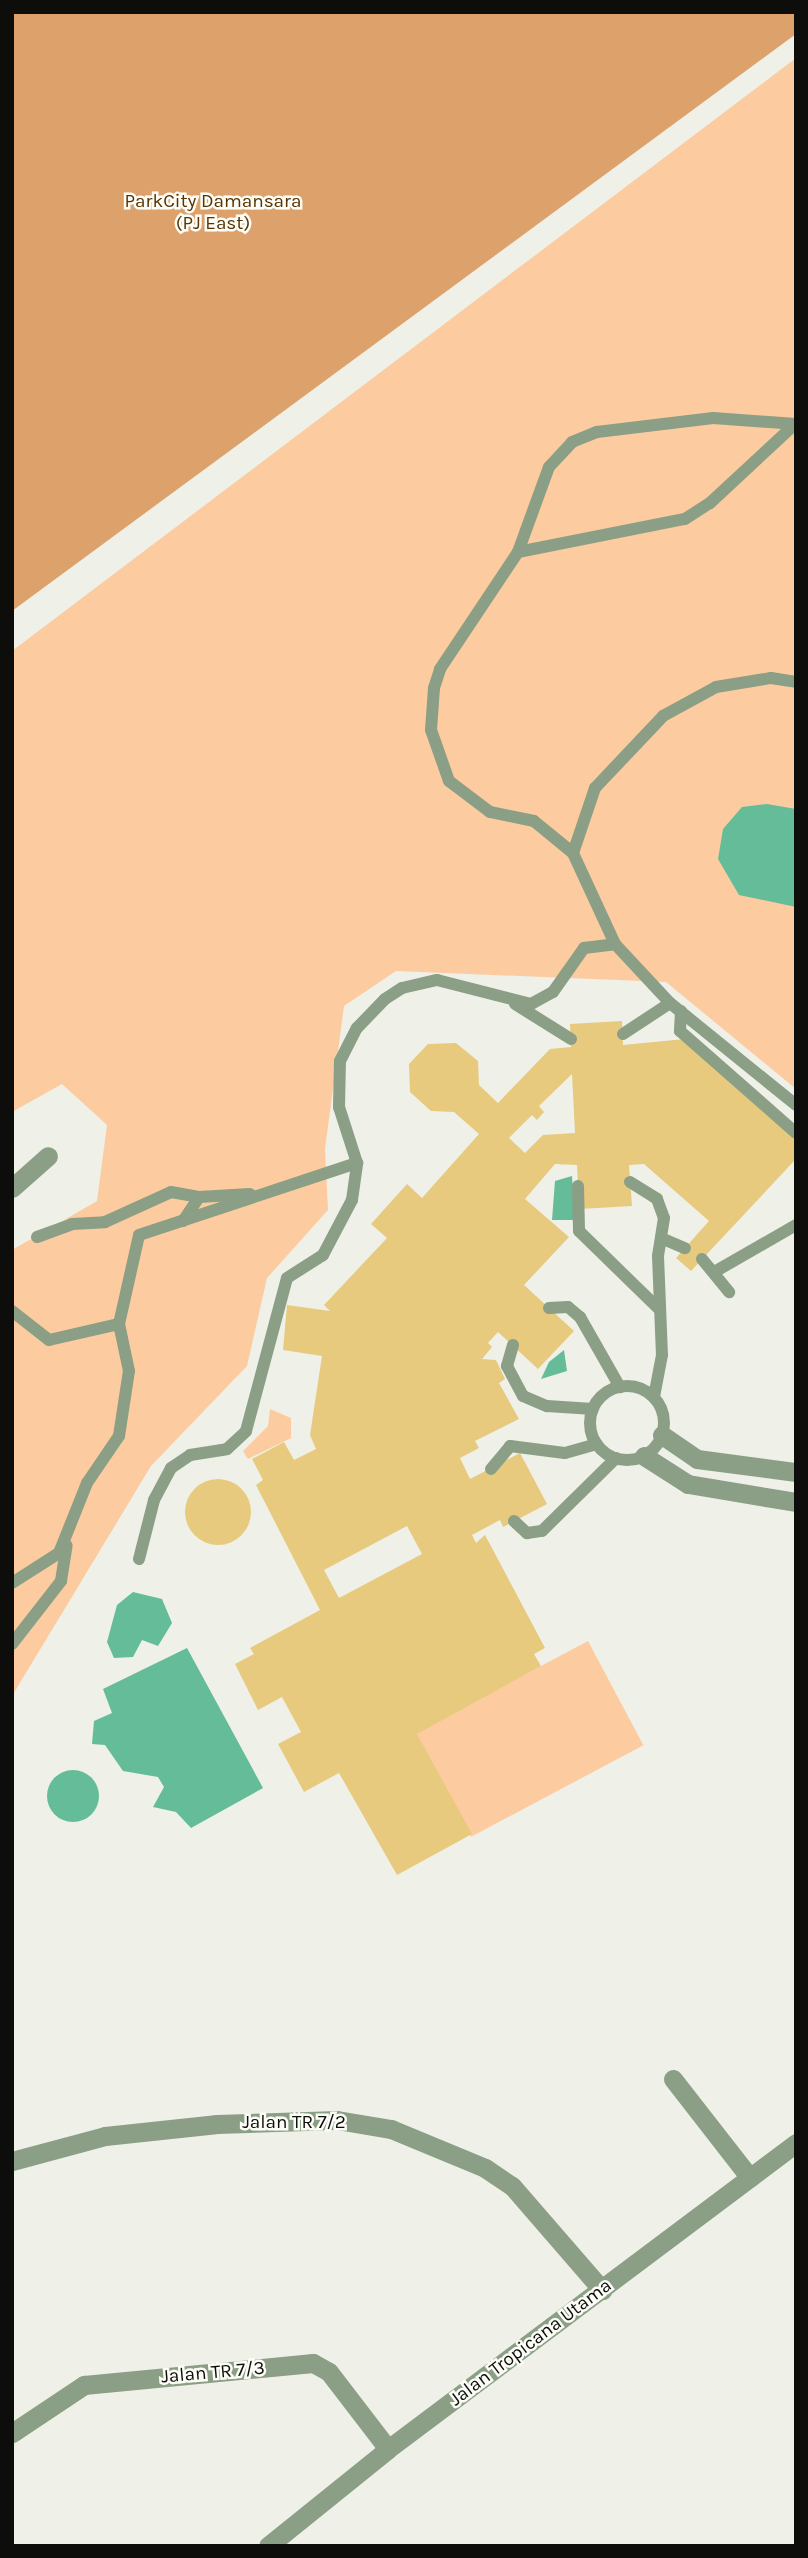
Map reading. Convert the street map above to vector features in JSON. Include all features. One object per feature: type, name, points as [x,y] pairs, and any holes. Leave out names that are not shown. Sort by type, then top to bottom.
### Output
[{"type":"street","points":[[12,1188],[48,1156]]},
{"type":"street","points":[[662,1435],[697,1459],[796,1472]]},
{"type":"street","points":[[644,1456],[688,1484],[796,1502]]},
{"type":"street","points":[[673,2079],[750,2178]]},
{"type":"street","name":"Jalan TR 7/2","points":[[12,2161],[105,2136],[217,2124],[337,2120],[391,2129],[485,2168],[512,2186],[603,2290]]},
{"type":"street","name":"Jalan Tropicana Utama","points":[[268,2546],[388,2449],[796,2143]]},
{"type":"street","name":"Jalan TR 7/3","points":[[12,2433],[85,2385],[313,2363],[329,2372],[388,2449]]},
{"type":"lane","points":[[796,424],[713,418],[583,437],[563,449],[549,467],[518,552],[440,669],[430,730],[439,766],[462,794],[490,812],[534,821],[573,853],[615,944],[675,1007],[796,1105]]},
{"type":"lane","points":[[518,552],[685,519],[710,503],[796,424]]},
{"type":"lane","points":[[573,853],[595,788],[663,716],[716,687],[758,678],[796,682]]},
{"type":"lane","points":[[139,1559],[154,1500],[171,1468],[190,1455],[227,1450],[246,1432],[282,1288],[294,1271],[328,1247],[356,1188],[357,1163],[340,1107],[338,1078],[347,1043],[370,1012],[402,988],[428,981],[454,982],[522,1003],[543,1000],[584,948],[615,944]]},
{"type":"lane","points":[[503,996],[571,1039]]},
{"type":"lane","points":[[623,1034],[675,1007]]},
{"type":"lane","points":[[675,1007],[680,1031],[796,1133]]},
{"type":"lane","points":[[12,1644],[61,1581],[68,1538],[87,1483],[119,1436],[129,1371],[119,1324],[139,1236],[357,1163]]},
{"type":"lane","points":[[593,1409],[597,1444],[617,1458],[644,1456],[662,1435],[663,1414],[653,1397],[662,1355],[658,1308],[664,1218],[657,1199],[630,1182]]},
{"type":"lane","points":[[578,1186],[579,1231],[658,1308]]},
{"type":"lane","points":[[37,1237],[72,1224],[105,1222],[171,1192],[199,1197],[268,1193]]},
{"type":"lane","points":[[183,1221],[199,1197]]},
{"type":"lane","points":[[716,1271],[796,1225]]},
{"type":"lane","points":[[661,1238],[685,1248]]},
{"type":"lane","points":[[702,1259],[716,1271],[729,1292]]},
{"type":"lane","points":[[549,1308],[568,1307],[580,1317],[620,1387],[653,1397]]},
{"type":"lane","points":[[12,1311],[49,1340],[119,1324]]},
{"type":"lane","points":[[513,1345],[507,1366],[523,1396],[547,1406],[593,1409],[620,1387]]},
{"type":"lane","points":[[491,1469],[501,1452],[517,1445],[565,1453],[597,1444]]},
{"type":"lane","points":[[514,1521],[527,1533],[542,1531],[617,1458]]},
{"type":"lane","points":[[12,1583],[44,1566],[68,1538]]},
{"type":"shaded area","points":[[796,58],[796,1089],[666,982],[396,971],[344,1006],[325,1149],[328,1210],[267,1278],[247,1366],[151,1466],[12,1696],[12,1250],[97,1201],[107,1125],[62,1084],[12,1112],[12,651]]},
{"type":"shaded area","points":[[767,804],[796,809],[796,907],[739,895],[718,859],[723,829],[742,807]]},
{"type":"shaded area","points":[[572,1176],[575,1220],[552,1220],[555,1181]]},
{"type":"shaded area","points":[[564,1350],[567,1371],[541,1379],[549,1362]]},
{"type":"shaded area","points":[[270,1409],[291,1418],[291,1438],[248,1459],[243,1451],[268,1426]]},
{"type":"shaded area","points":[[133,1592],[162,1599],[172,1623],[158,1646],[142,1640],[133,1657],[114,1658],[107,1642],[117,1605]]},
{"type":"shaded area","points":[[588,1641],[643,1745],[471,1837],[416,1733]]},
{"type":"shaded area","points":[[187,1648],[263,1788],[191,1828],[176,1812],[153,1807],[164,1787],[158,1777],[123,1771],[105,1745],[92,1744],[94,1721],[112,1713],[103,1689]]},
{"type":"shaded area","points":[[73,1770],[83,1772],[91,1778],[97,1786],[97,1806],[91,1814],[83,1820],[73,1822],[63,1820],[55,1814],[49,1806],[47,1796],[49,1786],[55,1778],[63,1772]]},
{"type":"green space","name":"ParkCity Damansara (PJ East)","points":[[12,12],[796,12],[796,34],[12,611]]},
{"type":"building","points":[[622,1021],[623,1045],[685,1039],[796,1139],[796,1159],[691,1271],[676,1258],[709,1221],[644,1164],[629,1165],[632,1206],[579,1209],[577,1165],[555,1164],[525,1199],[569,1237],[524,1285],[574,1331],[538,1369],[498,1332],[488,1343],[492,1347],[482,1359],[496,1360],[505,1379],[499,1383],[519,1419],[475,1441],[479,1448],[460,1458],[470,1479],[520,1453],[547,1504],[503,1527],[500,1520],[472,1535],[476,1543],[485,1535],[545,1648],[534,1654],[541,1666],[417,1734],[472,1834],[397,1875],[339,1773],[304,1792],[278,1744],[301,1732],[282,1697],[258,1710],[235,1664],[254,1654],[250,1648],[320,1610],[256,1485],[263,1480],[252,1459],[284,1442],[294,1460],[316,1449],[310,1435],[322,1356],[283,1350],[287,1305],[330,1311],[324,1305],[387,1238],[371,1224],[407,1184],[422,1198],[479,1134],[454,1112],[431,1111],[410,1092],[409,1064],[428,1044],[456,1043],[478,1061],[479,1085],[498,1103],[550,1049],[571,1047],[570,1024]],"holes":[[[572,1074],[575,1133],[543,1135],[525,1153],[509,1138],[532,1115],[537,1120],[544,1112],[539,1106]],[[407,1526],[422,1554],[339,1598],[324,1570]]]},
{"type":"building","points":[[212,1479],[224,1479],[242,1488],[249,1499],[249,1525],[242,1536],[231,1543],[212,1545],[199,1540],[190,1531],[185,1518],[185,1506],[190,1493],[199,1484]]}]
